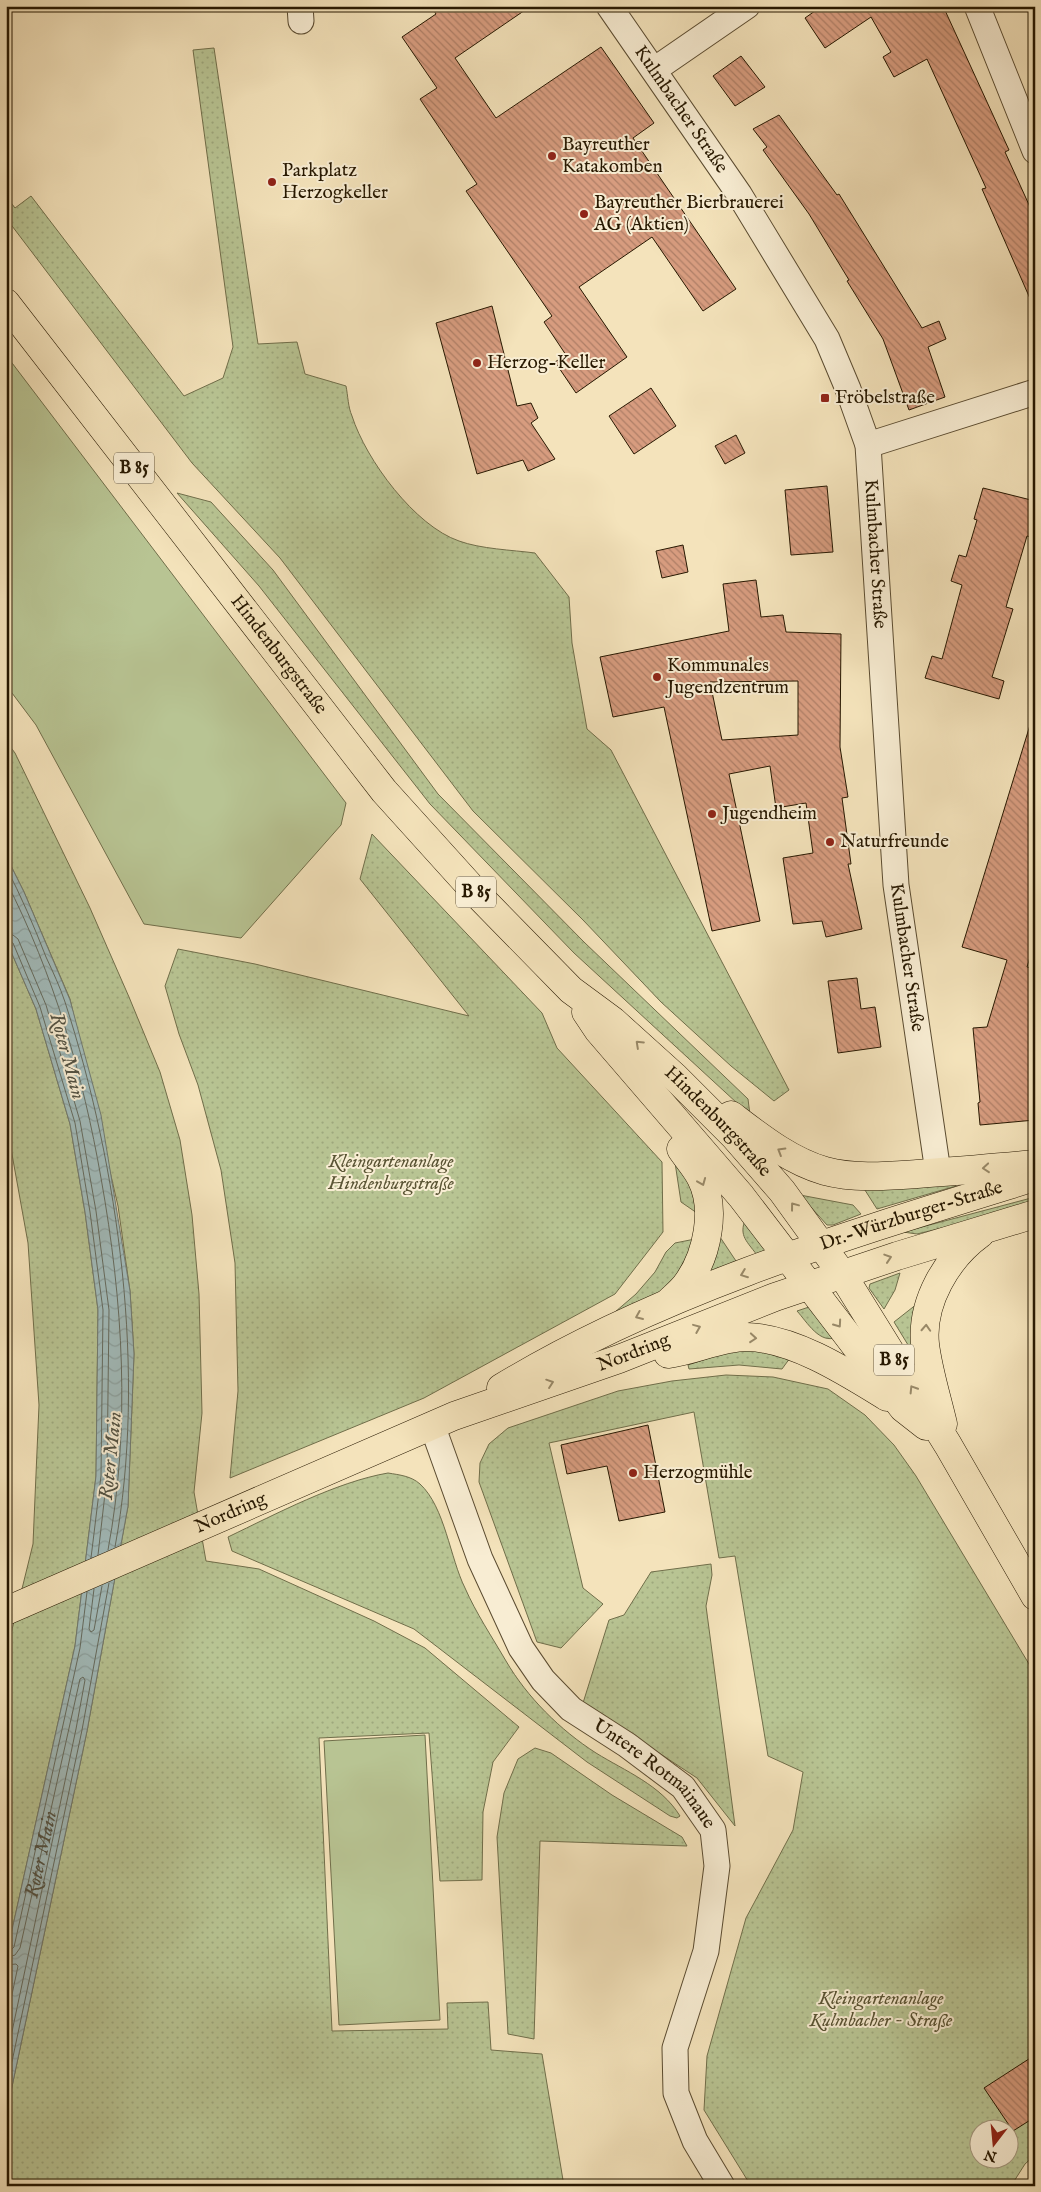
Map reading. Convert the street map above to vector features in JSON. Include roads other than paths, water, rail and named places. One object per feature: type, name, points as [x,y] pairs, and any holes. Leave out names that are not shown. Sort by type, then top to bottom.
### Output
[{"type":"main road","name":"Hindenburgstraße","points":[[6,303],[384,791],[478,895],[571,990],[614,1021],[734,1136],[782,1192],[823,1245],[842,1274]]},
{"type":"main road","name":"Hindenburgstraße","points":[[571,990],[598,1030],[741,1196],[810,1284]]},
{"type":"main road","points":[[674,1077],[707,1096],[781,1151],[826,1171],[878,1176],[1035,1164]]},
{"type":"main road","points":[[653,1094],[663,1122],[702,1178],[709,1208],[706,1240],[700,1258],[688,1282],[668,1304]]},
{"type":"main road","name":"Dr.-Würzburger-Straße","points":[[789,1257],[1035,1177]]},
{"type":"main road","name":"Dr.-Würzburger-Straße","points":[[810,1284],[1035,1214]]},
{"type":"main road","points":[[948,1445],[925,1344],[926,1319],[932,1298],[946,1270],[962,1247],[986,1230]]},
{"type":"main road","name":"Nordring","points":[[443,1420],[544,1361],[610,1329],[668,1304],[789,1257]]},
{"type":"main road","name":"B 85","points":[[842,1274],[948,1445],[1035,1596]]},
{"type":"main road","name":"Nordring","points":[[6,1611],[443,1420],[619,1359],[759,1302],[810,1284]]},
{"type":"main road","name":"B 85","points":[[810,1284],[850,1340],[903,1408],[948,1445]]},
{"type":"main road","points":[[619,1359],[672,1354],[733,1339],[760,1338],[810,1354],[853,1377],[903,1408]]},
{"type":"street","name":"Kulmbacher Straße","points":[[609,6],[739,194],[827,340],[848,389],[868,446],[896,886],[938,1172]]},
{"type":"street","points":[[654,70],[747,6]]},
{"type":"street","points":[[977,6],[1035,151]]},
{"type":"street","points":[[868,446],[1035,392]]},
{"type":"street","name":"Untere Rotmainaue","points":[[443,1420],[480,1559],[521,1648],[538,1672],[571,1709],[627,1745],[683,1787],[713,1830],[717,1866],[706,1951],[675,2048],[676,2093],[695,2141],[722,2186]]},
{"type":"water","name":"Roter Main","points":[[6,856],[24,892],[70,1000],[101,1115],[130,1291],[134,1354],[128,1506],[87,1731],[6,2115],[6,1957],[75,1646],[96,1476],[98,1310],[85,1212],[70,1124],[36,1009],[6,940]]},
{"type":"place","name":"Bayreuther Katakomben","points":[[552,156]]},
{"type":"place","name":"Parkplatz Herzogkeller","points":[[272,182]]},
{"type":"place","name":"Bayreuther Bierbrauerei AG (Aktien)","points":[[584,214]]},
{"type":"place","name":"Herzog-Keller","points":[[477,363]]},
{"type":"place","name":"Fröbelstraße","points":[[825,398]]},
{"type":"place","name":"Kommunales Jugendzentrum","points":[[657,677]]},
{"type":"place","name":"Jugendheim","points":[[712,814]]},
{"type":"place","name":"Naturfreunde","points":[[830,842]]},
{"type":"place","name":"Herzogmühle","points":[[633,1473]]},
{"type":"park label","name":"Kleingartenanlage Hindenburgstraße","points":[[391,1173]]},
{"type":"park label","name":"Kleingartenanlage Kulmbacher - Straße","points":[[881,2010]]}]
